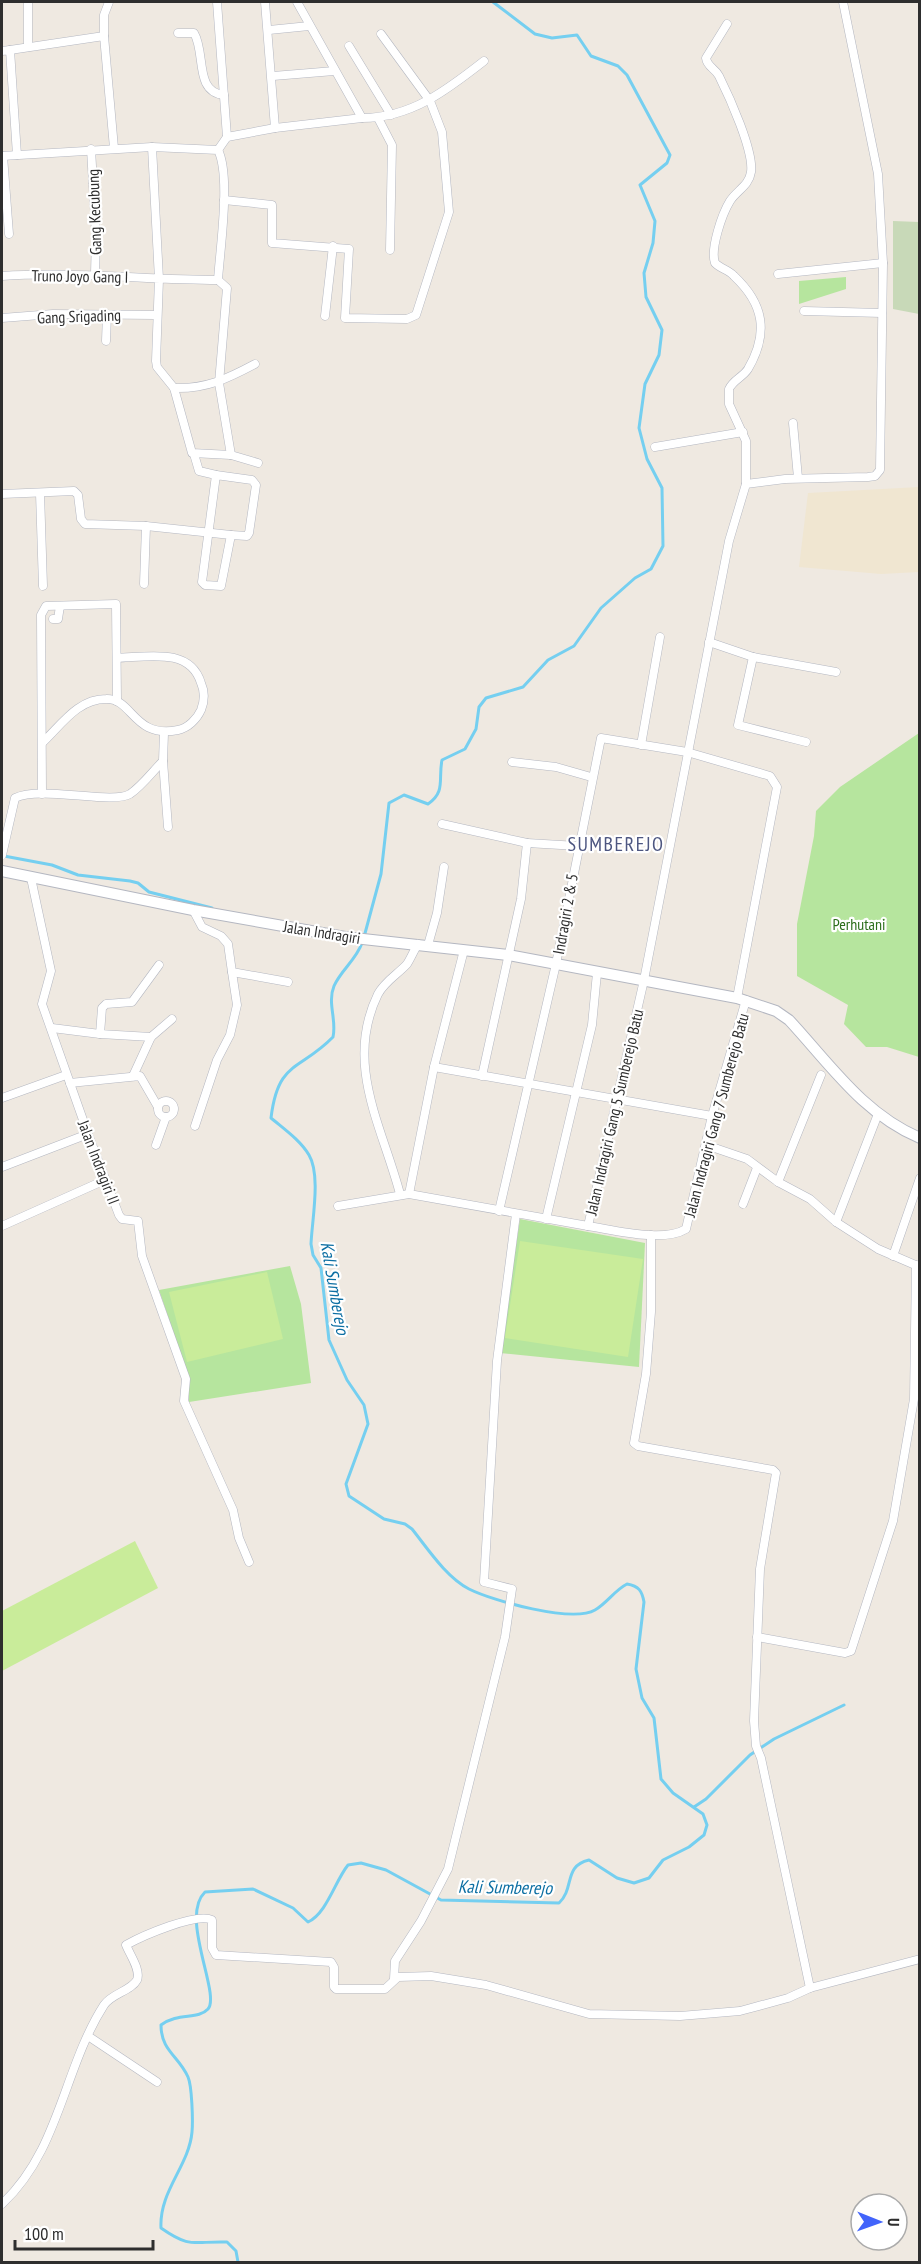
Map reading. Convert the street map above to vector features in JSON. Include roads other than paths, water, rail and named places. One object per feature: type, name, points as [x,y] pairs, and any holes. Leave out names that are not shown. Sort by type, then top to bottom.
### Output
[{"type":"street","points":[[28,2],[28,47]]},
{"type":"street","points":[[109,2],[104,15],[104,36],[114,148]]},
{"type":"street","points":[[217,2],[227,137],[218,150]]},
{"type":"street","points":[[265,2],[273,76],[275,128]]},
{"type":"street","points":[[297,2],[362,118]]},
{"type":"street","points":[[746,484],[798,478],[868,477],[875,476],[880,470],[883,263],[878,174],[843,2]]},
{"type":"street","points":[[655,447],[743,432],[729,405],[729,389],[746,372],[753,359],[762,329],[760,312],[735,276],[715,263],[712,250],[730,201],[744,187],[752,168],[747,148],[718,74],[708,66],[706,58],[727,24]]},
{"type":"street","points":[[268,30],[309,26]]},
{"type":"street","points":[[178,33],[194,33],[207,87],[214,94],[224,95]]},
{"type":"street","points":[[224,200],[270,203],[272,243],[349,249],[345,318],[407,319],[416,315],[449,212],[442,132],[430,100],[381,34]]},
{"type":"street","points":[[17,155],[6,50],[104,36]]},
{"type":"street","points":[[349,46],[391,115]]},
{"type":"street","points":[[227,137],[275,128],[391,115],[430,100],[484,61]]},
{"type":"street","points":[[273,76],[334,71]]},
{"type":"street","points":[[378,118],[392,146],[390,250]]},
{"type":"street","points":[[2,494],[76,493],[81,519],[85,524],[146,526],[247,536],[249,533],[256,484],[252,480],[199,471],[174,388],[157,367],[156,315],[159,279],[152,147]]},
{"type":"street","points":[[9,234],[2,156],[114,148],[218,150]]},
{"type":"street","name":"Gang Kecubung","points":[[91,149],[96,236],[95,274]]},
{"type":"street","points":[[218,150],[222,161],[224,200],[218,280],[225,284],[228,296],[219,383],[231,455]]},
{"type":"street","points":[[325,316],[333,246]]},
{"type":"street","points":[[778,274],[883,263]]},
{"type":"street","name":"Truno Joyo Gang I","points":[[2,276],[95,274],[159,279],[218,280]]},
{"type":"street","points":[[804,311],[882,313]]},
{"type":"street","points":[[106,341],[107,314]]},
{"type":"street","name":"Gang Srigading","points":[[2,318],[107,314],[156,315]]},
{"type":"street","points":[[174,388],[193,389],[219,383],[255,364]]},
{"type":"street","points":[[793,423],[798,478]]},
{"type":"street","name":"Jalan Indragiri Gang 5 Sumberejo Batu","points":[[405,1194],[588,1226],[615,1098],[644,980],[729,541],[746,484],[743,432]]},
{"type":"street","points":[[194,454],[231,455],[258,463]]},
{"type":"street","points":[[216,475],[202,582],[205,585],[223,586],[231,535]]},
{"type":"street","points":[[40,493],[44,586]]},
{"type":"street","points":[[144,584],[146,526]]},
{"type":"street","points":[[42,794],[44,742],[40,615],[46,606],[116,604],[117,701]]},
{"type":"street","points":[[53,619],[58,619],[60,606]]},
{"type":"street","points":[[641,745],[660,638]]},
{"type":"street","points":[[709,642],[753,657],[836,672]]},
{"type":"street","points":[[44,742],[82,704],[105,698],[117,701],[145,727],[164,733],[184,729],[200,712],[204,691],[198,671],[191,664],[177,657],[117,658]]},
{"type":"street","points":[[753,657],[738,725],[806,742]]},
{"type":"street","points":[[164,733],[163,761],[168,827]]},
{"type":"street","name":"Indragiri 2 & 5","points":[[499,1211],[526,1084],[556,964],[591,777],[601,738],[687,752]]},
{"type":"street","name":"Jalan Indragiri Gang 7 Sumberejo Batu","points":[[651,1235],[680,1233],[686,1229],[741,999],[777,786],[770,776],[687,752]]},
{"type":"street","points":[[2,853],[15,798],[42,794],[125,795],[163,761]]},
{"type":"street","points":[[512,762],[556,767],[591,777]]},
{"type":"street","points":[[442,824],[527,843],[578,846]]},
{"type":"street","points":[[482,1076],[521,898],[527,843]]},
{"type":"street","points":[[405,1194],[371,1103],[362,1054],[370,1016],[379,992],[423,944],[437,913],[444,867]]},
{"type":"street","name":"Jalan Indragiri","points":[[2,871],[193,910],[345,937],[508,955],[741,999],[776,1011],[789,1020],[828,1066],[878,1114],[920,1138]]},
{"type":"street","name":"Jalan Indragiri II","points":[[31,878],[50,964],[50,976],[42,1001],[87,1134],[121,1217],[138,1221],[142,1256],[186,1379],[184,1401],[233,1510],[239,1538],[249,1562]]},
{"type":"street","points":[[193,910],[202,927],[221,936],[228,944],[238,1001],[233,1025],[217,1060],[195,1126]]},
{"type":"street","points":[[405,1194],[464,950]]},
{"type":"street","points":[[100,1034],[104,1005],[132,1002],[159,965]]},
{"type":"street","points":[[232,972],[288,982]]},
{"type":"street","points":[[546,1219],[592,1025],[597,973]]},
{"type":"street","points":[[133,1076],[152,1037],[172,1019]]},
{"type":"street","points":[[52,1028],[152,1037]]},
{"type":"street","points":[[434,1067],[712,1116]]},
{"type":"street","points":[[2,1098],[66,1075]]},
{"type":"street","points":[[778,1182],[821,1075]]},
{"type":"street","points":[[69,1083],[133,1076],[144,1080],[160,1114],[166,1117]]},
{"type":"street","points":[[156,1146],[166,1117],[174,1110],[172,1103],[166,1101],[158,1107]]},
{"type":"street","points":[[836,1222],[878,1114]]},
{"type":"street","points":[[2,1167],[87,1134]]},
{"type":"street","points":[[706,1145],[747,1159],[778,1182],[810,1199],[836,1222],[878,1249],[918,1266],[914,1399],[893,1521],[851,1651],[845,1653],[757,1637]]},
{"type":"street","points":[[743,1204],[757,1168]]},
{"type":"street","points":[[893,1256],[920,1178]]},
{"type":"street","points":[[2,1226],[105,1179]]},
{"type":"street","points":[[338,1206],[405,1194]]},
{"type":"street","points":[[2,2204],[24,2183],[43,2148],[88,2036],[109,1999],[137,1979],[137,1970],[126,1945],[186,1920],[210,1918],[213,1923],[212,1948],[216,1955],[328,1961],[334,1967],[336,1989],[385,1989],[394,1979],[395,1961],[441,1885],[451,1858],[512,1593],[510,1587],[484,1582],[497,1361],[516,1214]]},
{"type":"street","points":[[588,1226],[651,1235],[651,1312],[646,1374],[633,1439],[638,1446],[776,1471],[760,1569],[754,1722],[758,1750],[810,1988]]},
{"type":"street","points":[[394,1979],[438,1976],[486,1985],[589,2014],[680,2016],[740,2011],[788,1998],[810,1988],[920,1959]]},
{"type":"street","points":[[88,2036],[157,2082]]},
{"type":"waterway","name":"Kali Sumberejo","points":[[364,937],[381,874],[389,803],[404,795],[428,804],[434,799],[439,790],[442,760],[465,749],[476,729],[479,707],[486,698],[523,687],[548,660],[574,646],[601,608],[635,578],[651,569],[663,546],[662,488],[647,459],[639,428],[645,384],[659,355],[662,330],[646,297],[644,273],[653,243],[655,221],[640,185],[667,163],[670,155],[627,75],[618,66],[591,56],[577,35],[552,38],[535,34],[493,2]]},
{"type":"waterway","points":[[4,856],[52,865],[78,875],[130,881],[138,883],[149,892],[212,908]]},
{"type":"waterway","name":"Kali Sumberejo","points":[[238,2262],[236,2251],[227,2242],[192,2243],[179,2239],[161,2228],[165,2202],[186,2156],[192,2132],[188,2077],[167,2047],[161,2025],[167,2021],[204,2012],[211,2001],[196,1919],[198,1904],[205,1892],[253,1889],[293,1908],[308,1922],[315,1918],[326,1904],[348,1865],[361,1863],[386,1870],[441,1900],[559,1903],[567,1891],[572,1872],[581,1863],[589,1860],[617,1878],[634,1883],[649,1878],[663,1860],[689,1847],[704,1835],[707,1825],[703,1814],[673,1793],[661,1779],[654,1718],[642,1698],[636,1669],[644,1602],[639,1590],[627,1584],[595,1610],[569,1614],[532,1609],[480,1594],[453,1577],[412,1529],[405,1524],[384,1519],[349,1496],[346,1484],[368,1424],[364,1405],[347,1380],[329,1340],[321,1268],[313,1255],[311,1244],[315,1198],[313,1164],[301,1144],[271,1118],[274,1099],[285,1076],[333,1037],[332,992],[340,975],[356,955],[362,943]]},
{"type":"waterway","points":[[694,1807],[706,1799],[750,1755],[774,1739],[844,1705]]},
{"type":"district","name":"SUMBEREJO","points":[[616,844]]},
{"type":"park label","name":"Perhutani","points":[[859,924]]}]
